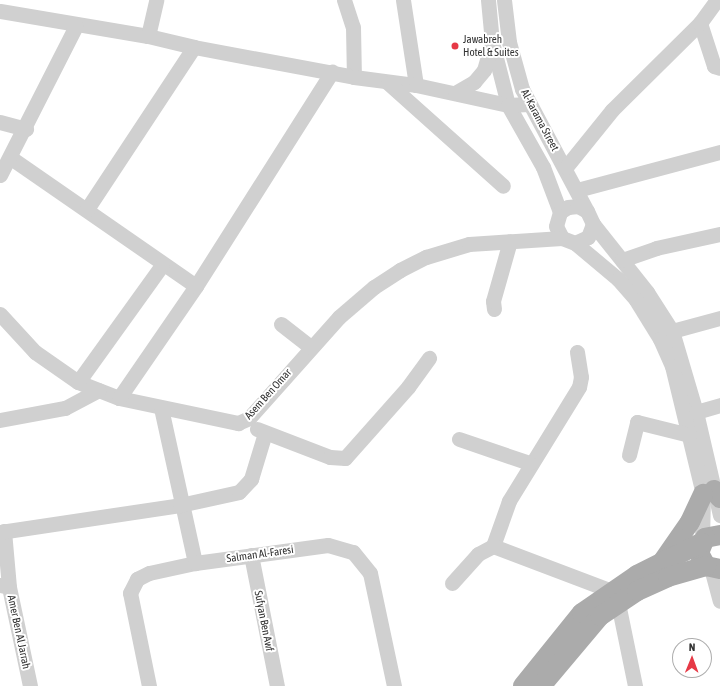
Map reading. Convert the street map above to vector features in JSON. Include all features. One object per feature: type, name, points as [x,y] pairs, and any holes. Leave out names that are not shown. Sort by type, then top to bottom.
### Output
[{"type":"main road","points":[[662,562],[712,494]]},
{"type":"main road","points":[[541,686],[615,597],[662,562],[710,536],[720,535]]},
{"type":"main road","points":[[701,542],[699,553],[714,569]]},
{"type":"main road","points":[[523,686],[582,613],[615,597],[668,577],[714,569]]},
{"type":"street","points":[[148,36],[156,0]]},
{"type":"street","points":[[344,0],[354,27],[354,77]]},
{"type":"street","points":[[403,0],[416,85]]},
{"type":"street","name":"Al-Karama Street","points":[[488,0],[492,42],[508,105],[543,167],[563,230]]},
{"type":"street","name":"Al-Karama Street","points":[[504,0],[509,42],[529,104],[566,167],[593,224],[622,260],[672,331],[696,412],[712,494]]},
{"type":"street","points":[[566,167],[612,110],[700,23],[716,0]]},
{"type":"street","points":[[0,11],[76,26],[148,36],[194,47],[354,77],[388,83],[416,85],[508,105],[529,104]]},
{"type":"street","points":[[700,23],[714,66],[720,68]]},
{"type":"street","points":[[0,176],[26,129],[76,26]]},
{"type":"street","points":[[456,93],[474,82],[484,70],[492,42]]},
{"type":"street","points":[[86,209],[194,47]]},
{"type":"street","points":[[119,398],[196,286],[332,72]]},
{"type":"street","points":[[388,83],[503,186]]},
{"type":"street","points":[[0,122],[26,129]]},
{"type":"street","points":[[578,190],[720,152]]},
{"type":"street","points":[[11,158],[86,209],[162,265],[196,286]]},
{"type":"street","name":"Asem Ben Omar","points":[[0,314],[35,352],[78,382],[119,398],[160,408],[242,422],[249,418],[310,347],[356,302],[400,270],[426,256],[469,244],[526,240],[563,230],[568,207],[587,210]]},
{"type":"street","points":[[563,230],[588,237],[593,224]]},
{"type":"street","points":[[563,230],[618,279],[650,322],[672,366],[689,434],[720,515]]},
{"type":"street","points":[[622,260],[656,248],[720,234]]},
{"type":"street","points":[[494,309],[493,301],[510,241]]},
{"type":"street","points":[[78,382],[162,265]]},
{"type":"street","points":[[672,331],[720,318]]},
{"type":"street","points":[[281,324],[310,347]]},
{"type":"street","points":[[452,583],[478,554],[493,546],[509,501],[529,463],[579,387],[581,377],[577,352]]},
{"type":"street","points":[[242,422],[265,433],[330,456],[345,458],[408,387],[429,358]]},
{"type":"street","points":[[0,420],[65,408],[99,390]]},
{"type":"street","points":[[696,412],[720,405]]},
{"type":"street","points":[[160,408],[180,506],[195,563]]},
{"type":"street","points":[[629,455],[637,422],[689,434]]},
{"type":"street","points":[[2,532],[180,506],[228,495],[247,486],[265,433]]},
{"type":"street","points":[[459,439],[529,463]]},
{"type":"street","points":[[701,542],[712,494]]},
{"type":"street","name":"Amer Ben Al Jarrah","points":[[2,532],[5,586],[30,686]]},
{"type":"street","name":"Salman Al-Faresi","points":[[149,686],[130,593],[132,586],[149,573],[195,563],[328,545],[353,552],[363,561],[370,573],[394,686]]},
{"type":"street","points":[[493,546],[615,597],[635,686]]},
{"type":"street","name":"Sufyan Ben Awf","points":[[251,555],[276,686]]},
{"type":"street","points":[[714,569],[718,598]]},
{"type":"place","name":"Jawabreh Hotel & Suites","points":[[455,46]]}]
